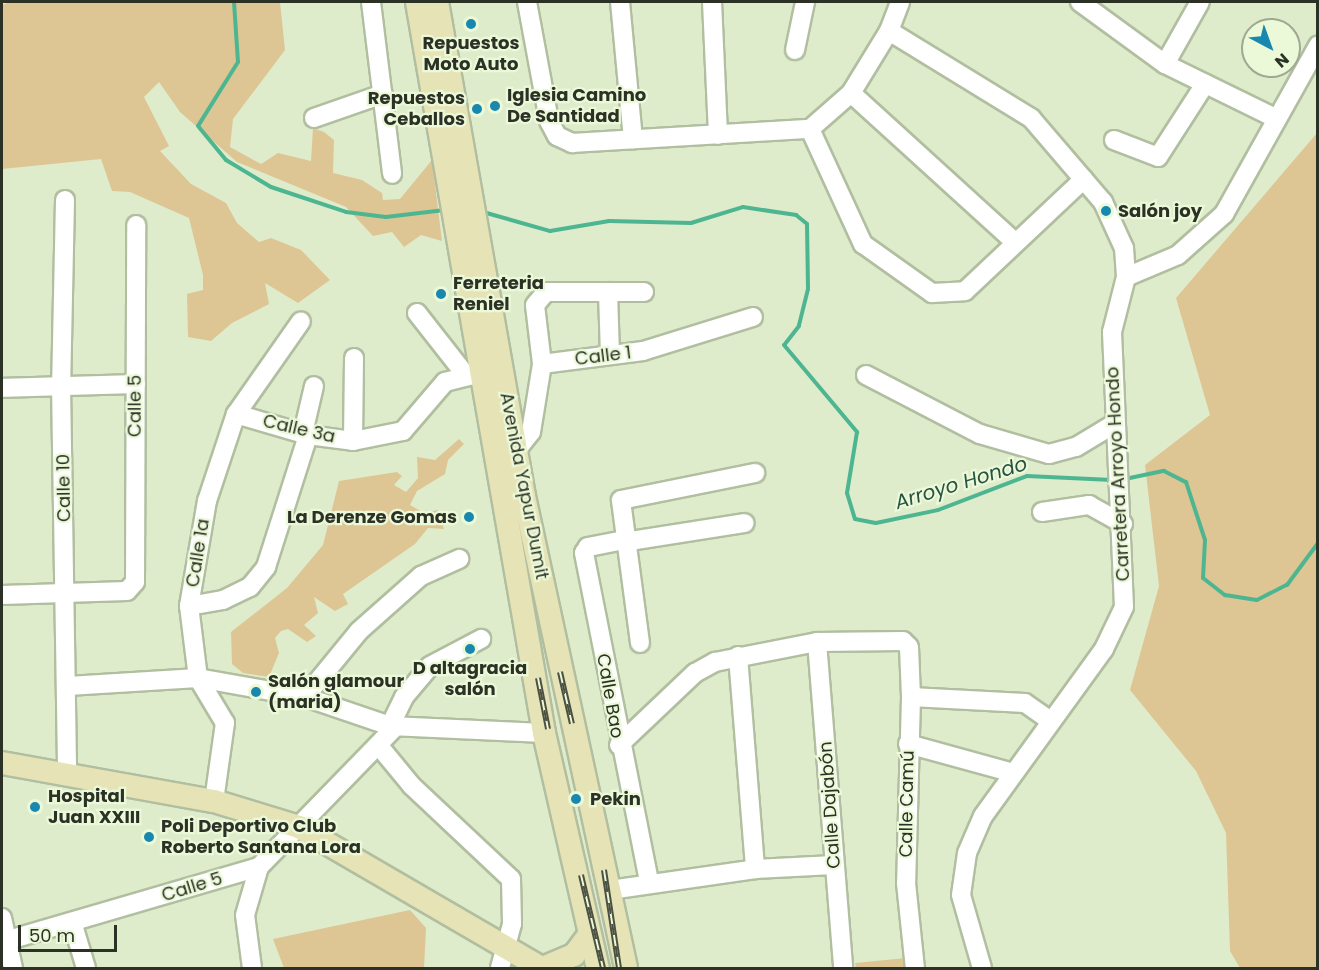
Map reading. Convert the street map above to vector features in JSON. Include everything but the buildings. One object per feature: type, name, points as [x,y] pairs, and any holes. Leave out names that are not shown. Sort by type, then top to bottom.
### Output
[{"type":"main road","name":"Avenida Yapur Dumit","points":[[417,2],[455,165],[477,280],[516,451],[626,969]]},
{"type":"main road","name":"Avenida Yapur Dumit","points":[[437,2],[455,165]]},
{"type":"main road","name":"Avenida Yapur Dumit","points":[[477,280],[473,373],[544,733],[598,969]]},
{"type":"main road","points":[[2,763],[214,801],[298,827],[504,958],[542,969],[574,955],[590,934]]},
{"type":"street","points":[[371,2],[392,174]]},
{"type":"street","points":[[528,2],[549,121],[557,136],[572,143],[810,129],[851,93],[889,32],[900,2]]},
{"type":"street","points":[[620,2],[633,139]]},
{"type":"street","points":[[712,2],[718,135]]},
{"type":"street","points":[[795,50],[805,2]]},
{"type":"street","points":[[1080,2],[1165,64],[1275,118]]},
{"type":"street","points":[[1165,64],[1200,2]]},
{"type":"street","name":"Carretera Arroyo Hondo","points":[[889,32],[1031,118],[1103,202],[1124,248],[1126,277],[1112,332],[1114,424],[1123,518],[1124,607],[1104,649],[1013,773],[967,853],[961,895],[981,969]]},
{"type":"street","points":[[1126,277],[1178,255],[1224,214],[1275,118],[1317,46]]},
{"type":"street","points":[[1114,140],[1158,157],[1205,84]]},
{"type":"street","points":[[851,93],[1015,242]]},
{"type":"street","points":[[314,118],[383,94]]},
{"type":"street","points":[[810,129],[863,244],[932,293],[965,291],[1084,179]]},
{"type":"street","name":"Calle 10","points":[[65,200],[61,384],[68,686],[67,776]]},
{"type":"street","name":"Calle 5","points":[[66,594],[132,587],[136,225]]},
{"type":"street","points":[[516,451],[531,432],[542,364],[535,306],[539,297],[546,292],[644,292]]},
{"type":"street","points":[[608,292],[610,355]]},
{"type":"street","points":[[417,313],[473,373]]},
{"type":"street","name":"Calle 1","points":[[542,364],[643,351],[753,317]]},
{"type":"street","name":"Calle 1a","points":[[214,801],[225,723],[198,678],[189,606],[207,501],[236,414],[301,321]]},
{"type":"street","points":[[353,441],[354,358]]},
{"type":"street","name":"Calle 3a","points":[[236,414],[306,434],[353,441],[403,430],[423,402],[473,373]]},
{"type":"street","points":[[866,375],[980,434],[1049,454],[1076,447],[1114,424]]},
{"type":"street","points":[[2,388],[61,384],[135,384]]},
{"type":"street","points":[[189,606],[223,600],[250,587],[266,567],[306,434],[314,386]]},
{"type":"street","points":[[640,643],[619,505],[625,498],[755,473]]},
{"type":"street","points":[[1042,512],[1089,505],[1123,518]]},
{"type":"street","name":"Calle Bao","points":[[649,881],[619,745],[584,554],[588,547],[745,523]]},
{"type":"street","points":[[305,697],[359,632],[421,576],[459,559]]},
{"type":"street","points":[[2,595],[66,594]]},
{"type":"street","name":"Calle 5","points":[[4,942],[73,925],[259,867],[379,746],[393,726],[404,697],[430,666],[481,639]]},
{"type":"street","name":"Calle Camú","points":[[817,642],[903,641],[909,647],[911,697],[906,883],[915,969]]},
{"type":"street","points":[[619,745],[695,673],[738,656],[817,642]]},
{"type":"street","name":"Calle Dajabón","points":[[817,642],[843,969]]},
{"type":"street","points":[[738,656],[756,869]]},
{"type":"street","points":[[68,686],[198,678],[305,697],[393,726],[544,733]]},
{"type":"street","points":[[911,697],[1025,703],[1051,721]]},
{"type":"street","points":[[908,744],[1013,773]]},
{"type":"street","points":[[379,746],[412,786],[505,868],[514,895],[504,958]]},
{"type":"street","points":[[610,890],[649,881],[756,869],[834,865]]},
{"type":"street","points":[[252,969],[245,915],[259,867]]},
{"type":"street","points":[[2,918],[4,942],[13,969]]},
{"type":"street","points":[[73,925],[86,969]]},
{"type":"shaded area","points":[[10,2],[280,2],[285,50],[233,119],[230,147],[261,164],[278,153],[311,161],[313,128],[324,132],[334,140],[333,173],[362,180],[382,193],[383,200],[400,199],[432,160],[442,241],[421,235],[404,247],[392,232],[373,236],[346,207],[237,162],[180,112],[159,82],[144,97],[169,146],[160,151],[191,184],[226,203],[237,223],[259,242],[271,238],[301,250],[330,280],[298,303],[265,283],[269,304],[232,323],[211,341],[188,337],[187,294],[203,290],[203,275],[189,218],[130,192],[112,191],[101,159],[2,169],[2,5]]},
{"type":"shaded area","points":[[1317,133],[1317,968],[1240,968],[1230,951],[1226,833],[1196,771],[1130,690],[1159,586],[1145,465],[1210,415],[1176,298]]},
{"type":"shaded area","points":[[459,439],[464,444],[448,460],[445,474],[417,491],[410,505],[424,513],[438,510],[444,529],[428,528],[415,544],[343,594],[348,604],[335,611],[314,597],[318,613],[304,625],[316,636],[307,642],[288,629],[281,631],[275,638],[279,653],[269,677],[243,673],[232,664],[231,632],[287,588],[323,545],[339,481],[397,472],[402,476],[394,485],[406,492],[418,478],[417,457],[435,460]]},
{"type":"shaded area","points":[[410,910],[426,928],[424,968],[284,968],[273,939]]},
{"type":"shaded area","points":[[906,958],[907,968],[856,968],[855,963]]},
{"type":"waterway","name":"Arroyo Hondo","points":[[234,2],[238,62],[198,126],[226,160],[271,187],[346,212],[386,217],[445,210]]},
{"type":"waterway","name":"Arroyo Hondo","points":[[483,212],[550,231],[609,221],[691,223],[743,207],[796,215],[807,224],[808,289],[799,326],[784,345],[857,432],[847,493],[855,519],[876,523],[938,510],[1027,476],[1112,480]]},
{"type":"waterway","name":"Arroyo Hondo","points":[[1125,479],[1164,471],[1186,482],[1205,540],[1203,578],[1225,595],[1257,600],[1287,585],[1318,543]]},
{"type":"railway","points":[[560,672],[572,724]]},
{"type":"railway","points":[[538,678],[548,729]]},
{"type":"railway","points":[[604,870],[619,968]]},
{"type":"railway","points":[[581,875],[603,968]]},
{"type":"place","name":"Repuestos Moto Auto","points":[[471,24]]},
{"type":"place","name":"Iglesia Camino De Santidad","points":[[495,106]]},
{"type":"place","name":"Repuestos Ceballos","points":[[477,109]]},
{"type":"place","name":"Salón joy","points":[[1106,211]]},
{"type":"place","name":"Ferreteria Reniel","points":[[441,294]]},
{"type":"place","name":"La Derenze Gomas","points":[[469,517]]},
{"type":"place","name":"D altagracia salón","points":[[470,649]]},
{"type":"place","name":"Salón glamour (maria)","points":[[256,692]]},
{"type":"place","name":"Pekin","points":[[576,799]]},
{"type":"place","name":"Hospital Juan XXIII","points":[[35,807]]},
{"type":"place","name":"Poli Deportivo Club Roberto Santana Lora","points":[[149,837]]}]
